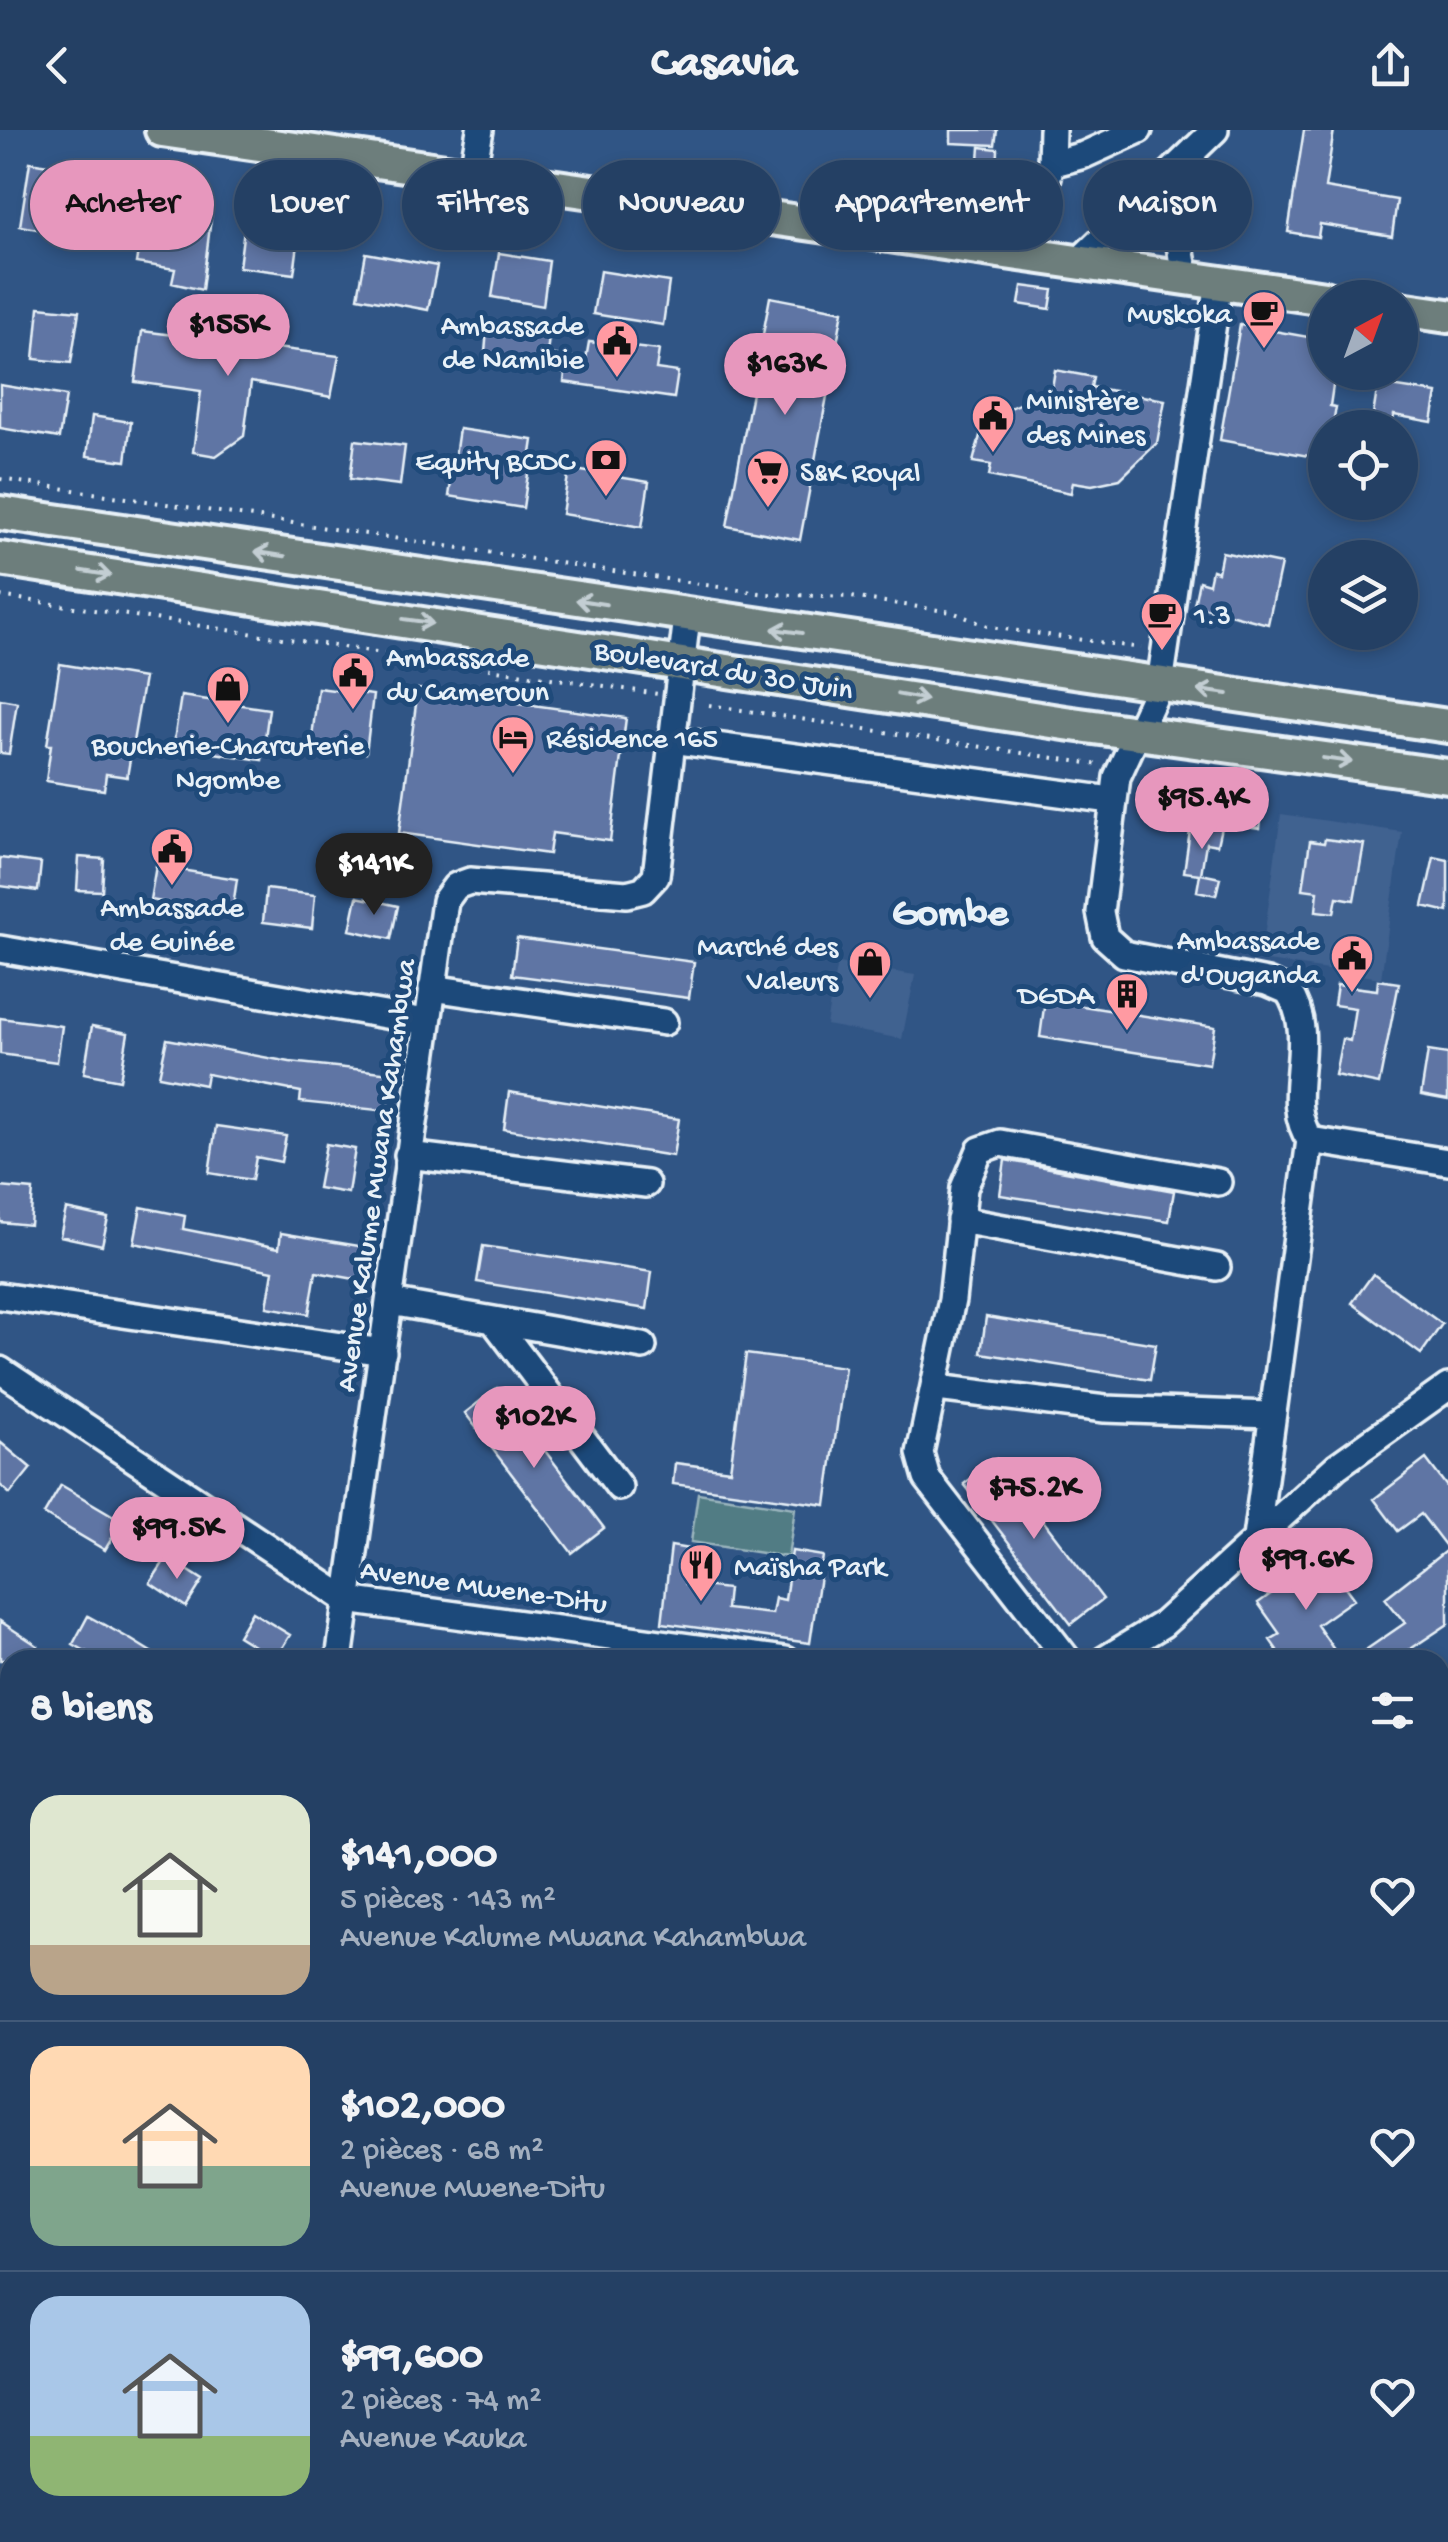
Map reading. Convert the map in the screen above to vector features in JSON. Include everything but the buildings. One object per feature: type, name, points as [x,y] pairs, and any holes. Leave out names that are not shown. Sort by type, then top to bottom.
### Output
[{"type":"main road","points":[[162,130],[402,165]]},
{"type":"main road","points":[[563,188],[1308,295]]},
{"type":"main road","points":[[1418,312],[1448,316]]},
{"type":"main road","name":"Boulevard du 30 Juin","points":[[0,514],[1448,726]]},
{"type":"main road","name":"Boulevard du 30 Juin","points":[[0,559],[1448,776]]},
{"type":"street","points":[[475,160],[480,130]]},
{"type":"street","points":[[1050,160],[1052,130]]},
{"type":"street","points":[[1063,161],[1138,130]]},
{"type":"street","points":[[1078,262],[1215,130]]},
{"type":"street","points":[[1186,278],[1180,254],[1178,198],[1195,149]]},
{"type":"street","points":[[1030,255],[1031,250]]},
{"type":"street","points":[[1219,282],[1160,684],[1121,768],[1111,800],[1100,912],[1105,937],[1124,954],[1267,982],[1288,991],[1304,1027],[1298,1122],[1310,1140],[1256,1538]]},
{"type":"street","name":"Avenue Kalume Mwana Kahambwa","points":[[340,1650],[445,901],[456,886],[470,881],[627,894],[643,890],[656,876],[688,616]]},
{"type":"street","points":[[672,740],[1111,800]]},
{"type":"street","points":[[0,949],[426,1022]]},
{"type":"street","points":[[432,988],[664,1022]]},
{"type":"street","points":[[1310,1140],[1448,1162]]},
{"type":"street","points":[[1060,1650],[927,1478],[920,1453],[937,1388],[964,1188],[980,1150],[1000,1143],[1218,1182]]},
{"type":"street","points":[[408,1156],[646,1184]]},
{"type":"street","points":[[960,1220],[1218,1266]]},
{"type":"street","points":[[0,1296],[383,1352]]},
{"type":"street","points":[[390,1302],[643,1346]]},
{"type":"street","points":[[492,1320],[619,1487]]},
{"type":"street","name":"Avenue Mwene-Ditu","points":[[0,1370],[346,1600],[712,1650]]},
{"type":"street","points":[[1120,1650],[1163,1624],[1337,1466],[1448,1386]]},
{"type":"street","points":[[937,1388],[1106,1409],[1270,1415]]},
{"type":"path","points":[[0,479],[766,594],[851,596],[952,612],[990,627],[1165,652]]},
{"type":"path","points":[[0,596],[660,694]]},
{"type":"path","points":[[709,705],[1121,768]]},
{"type":"shaded area","points":[[1281,814],[1402,832],[1381,978],[1261,960]]},
{"type":"shaded area","name":"Marché des Valeurs","points":[[837,963],[915,975],[902,1039],[826,1025]]},
{"type":"green space","points":[[698,1493],[795,1508],[788,1557],[691,1542]]},
{"type":"place","name":"Muskoka","points":[[1264,350]]},
{"type":"place","name":"Ambassade de Namibie","points":[[617,379]]},
{"type":"place","name":"Ministère des Mines","points":[[993,454]]},
{"type":"place","name":"Equity BCDC","points":[[606,498]]},
{"type":"place","name":"S&K Royal","points":[[768,509]]},
{"type":"place","name":"1.3","points":[[1162,652]]},
{"type":"place","name":"Ambassade du Cameroun","points":[[353,711]]},
{"type":"place","name":"Boucherie-Charcuterie Ngombe","points":[[228,725]]},
{"type":"place","name":"Résidence 165","points":[[513,775]]},
{"type":"place","name":"Ambassade de Guinée","points":[[172,887]]},
{"type":"place","name":"Ambassade d'Ouganda","points":[[1352,994]]},
{"type":"place","name":"Marché des Valeurs","points":[[870,1000]]},
{"type":"place","name":"DGDA","points":[[1127,1032]]},
{"type":"place","name":"Maïsha Park","points":[[701,1603]]},
{"type":"district","name":"Gombe","points":[[950,909]]}]
